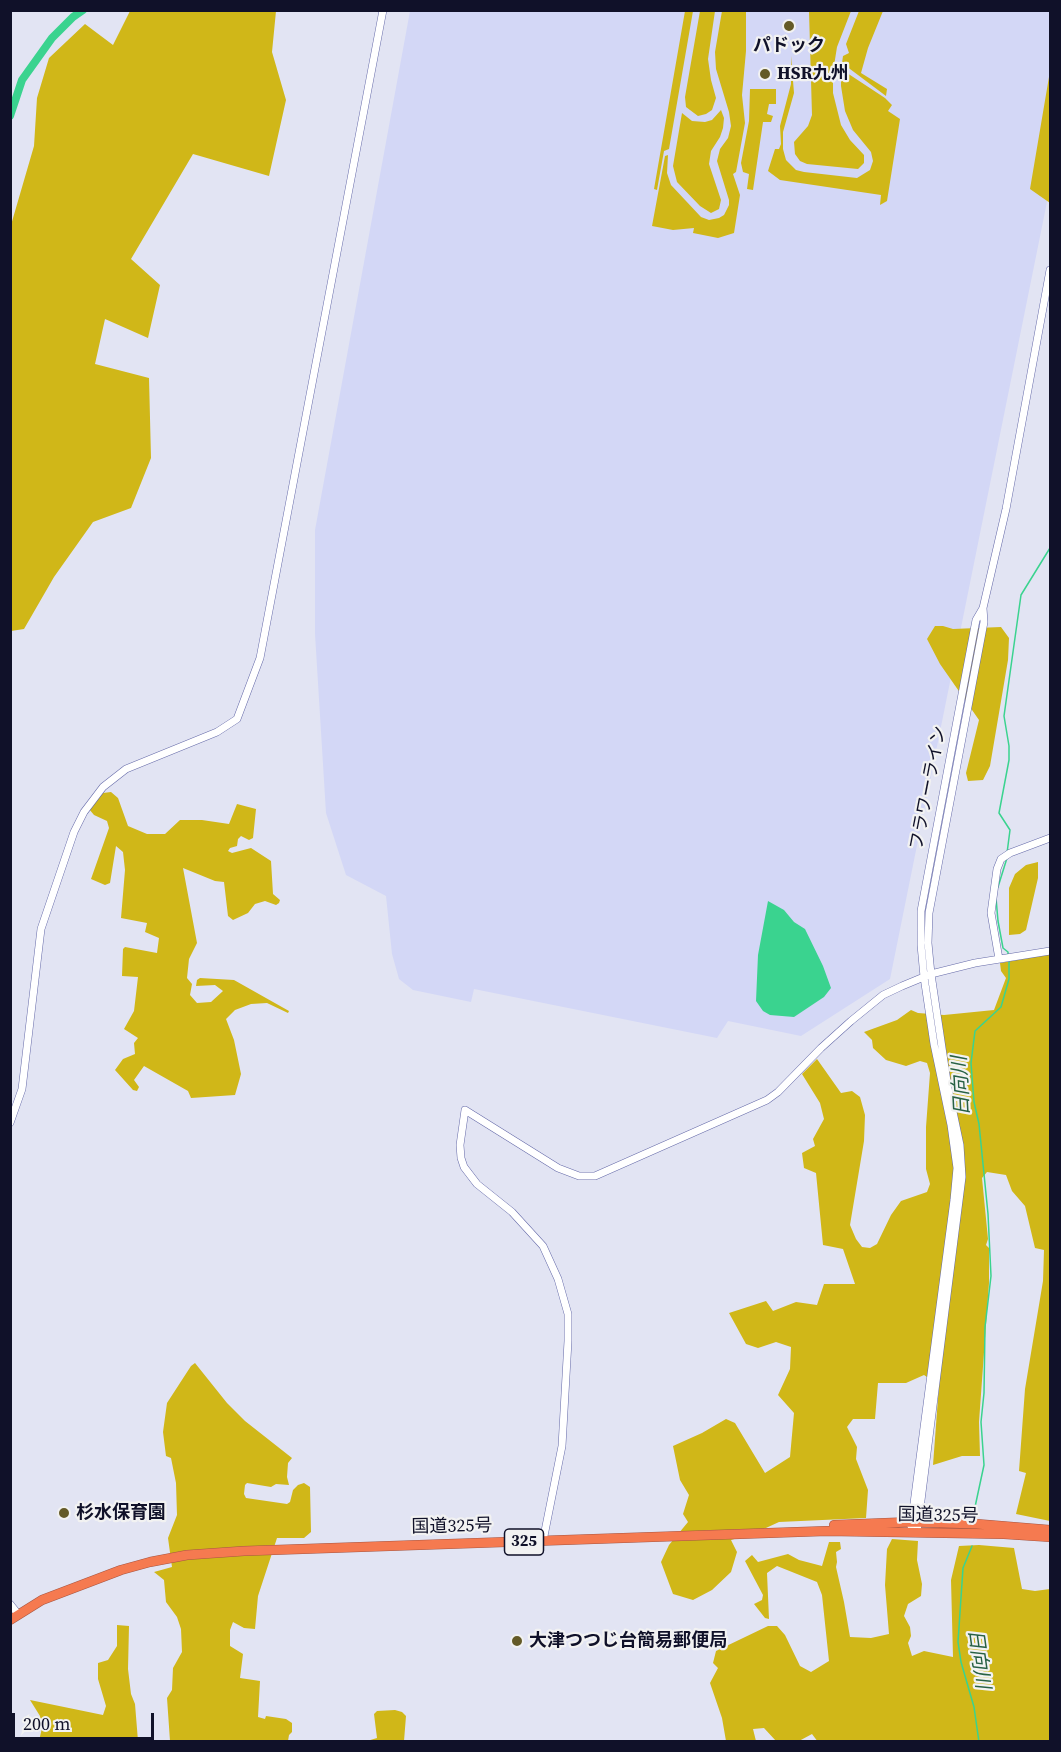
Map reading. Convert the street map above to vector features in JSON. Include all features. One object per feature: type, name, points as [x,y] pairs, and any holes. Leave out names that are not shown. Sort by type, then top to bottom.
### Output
[{"type":"highway","name":"国道325号","points":[[13,1612],[45,1592],[102,1569],[160,1554],[244,1545],[541,1540],[977,1524],[1050,1530]]},
{"type":"highway","name":"国道325号","points":[[914,1527],[1050,1536]]},
{"type":"street","points":[[10,1123],[22,1089],[41,929],[74,832],[84,812],[103,788],[126,769],[217,732],[237,719],[260,658],[383,10]]},
{"type":"street","name":"フラワーライン","points":[[914,1527],[957,1168],[951,1125],[934,1044],[928,975],[929,913],[984,622],[983,608],[1006,509],[1050,270]]},
{"type":"street","points":[[1002,959],[992,913],[997,869],[1002,859],[1010,852],[1050,838]]},
{"type":"street","points":[[541,1540],[564,1430],[568,1314],[558,1279],[543,1246],[512,1212],[477,1184],[464,1167],[460,1145],[465,1110],[558,1168],[579,1176],[595,1176],[767,1100],[778,1092],[821,1048],[883,995],[928,975],[975,963],[1050,951]]},
{"type":"shaded area","points":[[130,11],[276,11],[272,52],[286,100],[269,176],[193,154],[131,259],[160,285],[148,338],[105,319],[95,364],[149,378],[151,458],[131,508],[93,522],[54,577],[24,629],[11,631],[11,225],[34,146],[37,98],[49,58],[85,24],[113,45]]},
{"type":"shaded area","points":[[410,11],[1050,11],[1050,187],[890,979],[801,1036],[728,1021],[717,1038],[474,989],[471,1002],[413,990],[399,979],[392,954],[386,896],[346,875],[326,813],[315,634],[315,530]]},
{"type":"shaded area","points":[[685,11],[693,11],[669,149],[664,151],[657,190],[654,189]]},
{"type":"shaded area","points":[[700,11],[715,11],[708,59],[716,98],[712,110],[698,116],[686,107],[685,97]]},
{"type":"shaded area","points":[[722,11],[746,11],[746,51],[742,95],[745,123],[736,172],[733,174],[740,195],[734,233],[718,238],[693,233],[694,228],[673,230],[652,226],[665,156],[668,155],[667,173],[671,185],[701,217],[709,220],[719,218],[724,215],[729,205],[717,161],[731,126],[716,69],[715,52]]},
{"type":"shaded area","points":[[809,11],[851,11],[837,47],[833,72],[833,93],[841,125],[850,140],[864,155],[864,163],[858,169],[807,164],[800,161],[795,154],[794,142],[808,126],[812,115]]},
{"type":"shaded area","points":[[859,11],[883,11],[861,73],[887,89],[886,96],[842,63],[843,56],[849,53],[846,44]]},
{"type":"shaded area","points":[[791,56],[794,93],[783,132],[783,149],[786,160],[796,170],[804,172],[857,178],[870,170],[873,161],[871,152],[853,130],[845,111],[841,86],[841,71],[844,71],[885,98],[892,105],[888,111],[900,119],[887,201],[880,205],[881,195],[780,180],[768,171],[775,149],[779,149],[781,144],[780,126],[791,84]]},
{"type":"shaded area","points":[[1050,71],[1050,203],[1030,189]]},
{"type":"shaded area","points":[[750,89],[776,89],[776,104],[769,104],[767,114],[773,116],[771,122],[763,122],[753,190],[747,189],[749,174],[743,172],[741,163],[749,121]]},
{"type":"shaded area","points":[[721,110],[724,118],[723,128],[711,151],[709,164],[721,200],[719,209],[711,213],[700,206],[677,182],[673,166],[682,113],[692,121],[705,122],[712,120]]},
{"type":"shaded area","points":[[935,626],[953,629],[1001,627],[1009,638],[1008,660],[990,766],[983,780],[968,781],[966,773],[979,720],[940,664],[927,639]]},
{"type":"shaded area","points":[[111,792],[118,798],[128,826],[147,834],[165,834],[180,820],[229,824],[237,804],[256,809],[253,838],[249,840],[241,836],[237,846],[228,851],[232,853],[251,848],[271,861],[273,894],[280,900],[279,903],[276,905],[265,901],[255,904],[248,913],[233,920],[228,916],[224,882],[215,881],[183,868],[197,943],[189,959],[187,978],[192,984],[190,995],[197,1003],[211,1002],[223,991],[215,985],[196,986],[197,980],[200,978],[234,980],[289,1011],[288,1013],[267,1003],[251,1004],[235,1010],[226,1019],[234,1040],[241,1074],[235,1095],[191,1098],[188,1091],[144,1066],[134,1080],[139,1087],[137,1091],[133,1090],[115,1070],[123,1059],[135,1054],[134,1043],[138,1038],[124,1029],[134,1011],[138,977],[122,976],[123,949],[125,947],[157,953],[159,938],[145,932],[147,923],[121,918],[125,870],[123,852],[116,846],[110,883],[105,885],[91,879],[109,828],[107,821],[94,815],[89,809],[103,793]]},
{"type":"shaded area","points":[[1038,862],[1038,878],[1026,930],[1020,934],[1009,935],[1009,888],[1015,874],[1026,865]]},
{"type":"shaded area","points":[[768,901],[784,910],[794,922],[805,929],[831,988],[824,997],[794,1017],[770,1015],[763,1011],[756,1001],[758,955]]},
{"type":"shaded area","points":[[1050,954],[1050,1521],[1016,1514],[1026,1473],[1019,1471],[1025,1389],[1043,1281],[1044,1250],[1035,1248],[1025,1206],[1012,1191],[1006,1175],[987,1172],[982,1178],[988,1239],[986,1245],[989,1248],[989,1283],[979,1422],[980,1456],[962,1456],[933,1465],[939,1385],[924,1375],[906,1383],[878,1383],[875,1419],[853,1419],[847,1427],[857,1447],[856,1459],[868,1490],[866,1518],[779,1522],[755,1533],[731,1540],[737,1552],[731,1572],[712,1590],[693,1600],[673,1594],[661,1562],[669,1545],[688,1522],[683,1514],[689,1495],[680,1480],[673,1446],[726,1419],[735,1423],[765,1473],[790,1457],[794,1413],[778,1395],[790,1369],[791,1347],[776,1342],[758,1348],[746,1344],[729,1313],[766,1301],[773,1311],[796,1302],[817,1305],[824,1284],[855,1284],[843,1249],[823,1245],[816,1173],[804,1168],[802,1153],[815,1146],[813,1139],[824,1119],[820,1103],[802,1074],[817,1059],[841,1093],[852,1091],[860,1097],[865,1115],[864,1141],[850,1225],[862,1247],[870,1248],[877,1244],[891,1215],[901,1201],[927,1192],[930,1184],[926,1169],[926,1127],[930,1073],[927,1063],[920,1061],[906,1066],[886,1060],[873,1048],[872,1040],[864,1032],[897,1020],[911,1010],[918,1013],[944,1015],[994,1010],[1006,978],[1001,971],[1000,963]]},
{"type":"shaded area","points":[[195,1363],[227,1403],[245,1421],[292,1458],[288,1463],[289,1485],[276,1484],[271,1487],[247,1483],[244,1494],[246,1498],[287,1504],[290,1502],[293,1490],[298,1485],[304,1483],[310,1487],[311,1532],[304,1538],[277,1538],[258,1596],[255,1629],[244,1628],[233,1622],[230,1630],[230,1646],[243,1654],[240,1678],[260,1681],[258,1717],[286,1719],[292,1723],[292,1732],[288,1741],[170,1741],[167,1698],[172,1690],[173,1668],[182,1652],[181,1629],[177,1617],[166,1602],[164,1580],[154,1572],[172,1567],[168,1538],[177,1515],[176,1483],[171,1458],[166,1456],[163,1432],[167,1403]]},
{"type":"shaded area","points":[[892,1539],[918,1541],[917,1560],[922,1584],[921,1596],[908,1604],[904,1616],[910,1627],[911,1636],[908,1643],[912,1656],[924,1651],[953,1657],[951,1580],[959,1546],[1014,1548],[1022,1589],[1035,1591],[1050,1589],[1050,1741],[818,1742],[812,1734],[799,1741],[776,1741],[764,1728],[753,1729],[756,1741],[726,1741],[722,1718],[710,1683],[718,1668],[713,1663],[716,1651],[768,1626],[777,1626],[785,1635],[800,1666],[811,1672],[829,1661],[822,1595],[817,1582],[777,1566],[767,1573],[769,1619],[765,1618],[754,1604],[762,1600],[763,1595],[745,1561],[752,1555],[758,1562],[788,1554],[799,1560],[822,1566],[829,1542],[840,1542],[841,1549],[836,1552],[836,1567],[850,1637],[871,1638],[889,1634],[885,1585],[887,1549]]},
{"type":"shaded area","points":[[117,1625],[129,1626],[128,1669],[131,1694],[135,1704],[138,1741],[39,1741],[42,1728],[40,1716],[30,1700],[103,1715],[106,1706],[98,1679],[98,1663],[108,1660],[117,1646]]},
{"type":"shaded area","points":[[395,1710],[406,1716],[404,1741],[367,1741],[377,1738],[374,1714],[377,1711]]},
{"type":"waterway","points":[[10,116],[22,80],[52,38],[83,10]]},
{"type":"waterway","name":"日向川","points":[[1007,853],[1010,830],[999,813],[1009,760],[1004,716],[1021,595],[1050,548]]},
{"type":"waterway","name":"日向川","points":[[998,887],[1007,858]]},
{"type":"waterway","name":"日向川","points":[[996,898],[1003,948],[1008,952],[1008,956]]},
{"type":"waterway","name":"日向川","points":[[975,1507],[984,1465],[981,1422],[985,1327],[991,1276],[988,1214],[971,1063],[975,1031],[1001,1007],[1009,979],[1009,961]]},
{"type":"waterway","name":"日向川","points":[[972,1546],[963,1568],[958,1642],[961,1662],[974,1707],[979,1742]]},
{"type":"place","name":"パドック","points":[[789,26]]},
{"type":"place","name":"HSR九州","points":[[765,74]]},
{"type":"place","name":"杉水保育園","points":[[64,1513]]},
{"type":"place","name":"大津つつじ台簡易郵便局","points":[[517,1641]]}]
